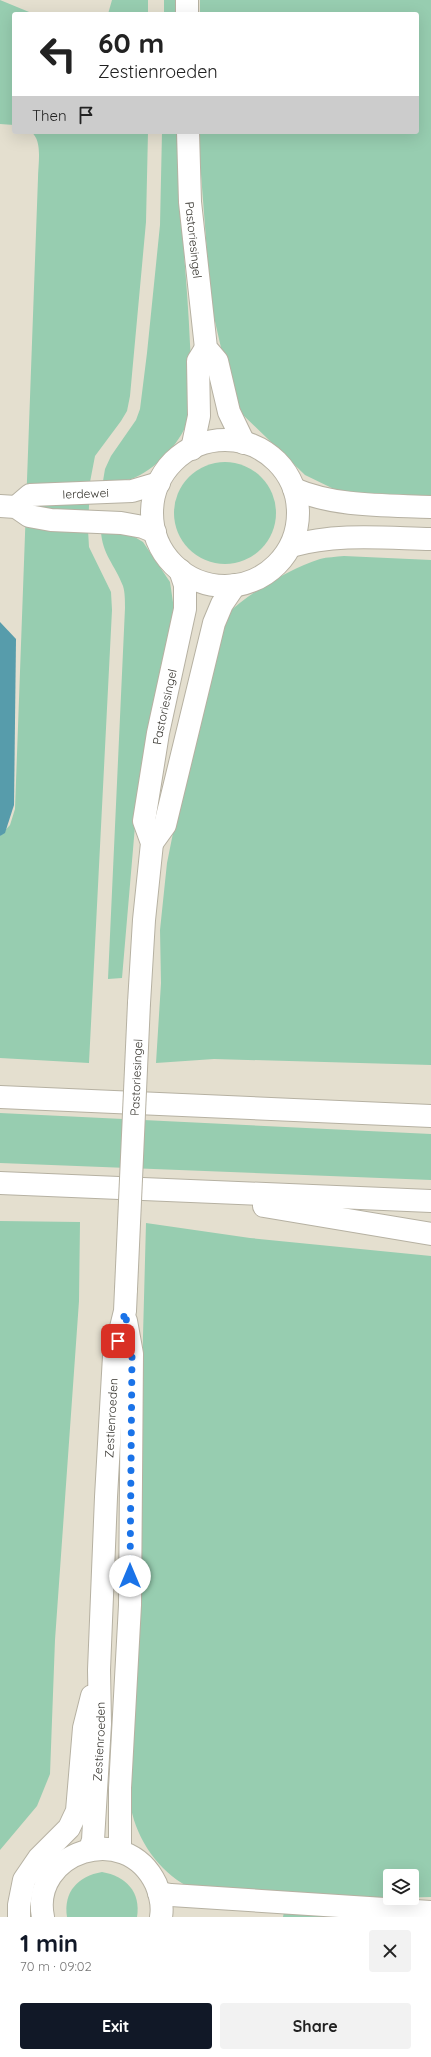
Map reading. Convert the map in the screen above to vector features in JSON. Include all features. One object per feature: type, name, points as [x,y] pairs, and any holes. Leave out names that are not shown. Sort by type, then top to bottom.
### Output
[{"type":"main road","points":[[187,0],[187,12]]},
{"type":"main road","name":"Pastoriesingel","points":[[188,134],[190,202],[206,348]]},
{"type":"main road","points":[[192,449],[199,416],[198,361],[206,348],[217,361],[229,412],[244,443]]},
{"type":"main road","points":[[218,441],[244,443],[264,451],[275,460],[284,471],[294,489],[298,518],[291,546],[271,571],[250,582],[225,586],[206,583],[197,580],[180,570],[169,560],[161,547],[155,532],[153,508],[159,483],[175,461],[192,449],[218,441]]},
{"type":"main road","name":"Ierdewei","points":[[8,506],[30,495],[132,491],[159,483]]},
{"type":"main road","points":[[294,489],[306,494],[340,502],[431,507]]},
{"type":"main road","name":"Ierdewei","points":[[8,506],[28,516],[74,522],[121,523],[143,527],[155,532]]},
{"type":"main road","points":[[291,546],[320,539],[342,537],[431,539]]},
{"type":"main road","name":"Pastoriesingel","points":[[125,1312],[139,1003],[144,920],[152,843],[144,821],[158,733],[185,609],[185,585],[180,570]]},
{"type":"main road","name":"Pastoriesingel","points":[[152,843],[165,825],[214,623],[222,604],[235,585]]},
{"type":"main road","points":[[0,1098],[431,1116]]},
{"type":"main road","points":[[309,1111],[431,1106]]},
{"type":"main road","points":[[0,1183],[176,1192],[431,1201]]},
{"type":"main road","points":[[176,1192],[431,1234]]},
{"type":"main road","name":"Zestienroeden","points":[[90,1849],[93,1840],[100,1724],[99,1670],[114,1356],[125,1312]]},
{"type":"main road","name":"Zestienroeden","points":[[120,1851],[120,1788],[130,1598],[132,1354],[125,1312]]},
{"type":"main road","points":[[19,1917],[19,1905],[24,1880],[39,1858],[69,1828],[76,1811],[84,1728],[99,1670]]},
{"type":"main road","points":[[42,1917],[44,1894],[50,1878],[61,1864],[76,1854],[90,1849],[120,1851],[137,1860],[151,1875],[160,1893],[161,1917]]},
{"type":"main road","points":[[160,1893],[171,1895],[431,1912]]},
{"type":"green space","points":[[0,0],[29,12],[12,12],[12,125],[0,124]]},
{"type":"green space","points":[[112,0],[148,0],[148,12],[109,12]]},
{"type":"green space","points":[[164,0],[178,0],[178,12],[164,12]]},
{"type":"green space","points":[[200,0],[431,0],[431,496],[340,492],[305,475],[242,414],[227,374],[211,304],[199,148],[199,134],[419,134],[419,12],[200,12]]},
{"type":"green space","points":[[33,134],[148,134],[146,222],[130,396],[127,411],[95,456],[90,482],[88,530],[89,547],[111,592],[112,610],[89,1063],[0,1058],[0,836],[10,825],[15,809],[39,160],[35,136]]},
{"type":"green space","points":[[162,134],[178,134],[179,185],[192,371],[191,408],[186,426],[181,435],[161,460],[153,467],[132,479],[103,481],[105,469],[111,456],[136,420],[140,409],[160,225]]},
{"type":"green space","points":[[225,462],[244,466],[261,477],[272,494],[276,513],[272,532],[261,549],[244,560],[225,564],[206,560],[189,549],[178,532],[174,513],[178,494],[189,477],[206,466]]},
{"type":"green space","points":[[101,531],[128,533],[143,542],[170,582],[175,616],[135,826],[122,978],[108,979],[125,594],[120,579],[106,553]]},
{"type":"green space","points":[[344,556],[431,560],[431,1065],[214,1059],[156,1063],[161,983],[160,930],[167,863],[182,788],[226,615],[246,598],[270,582],[295,569],[320,559]]},
{"type":"green space","points":[[0,1113],[431,1134],[431,1180],[0,1163]]},
{"type":"green space","points":[[0,1221],[80,1222],[79,1301],[55,1640],[50,1774],[37,1806],[0,1850]]},
{"type":"green space","points":[[146,1223],[250,1238],[431,1256],[431,1897],[419,1897],[419,1869],[383,1869],[383,1898],[187,1886],[167,1872],[151,1853],[138,1832],[130,1801]]},
{"type":"green space","points":[[102,1872],[118,1877],[125,1881],[130,1887],[137,1900],[137,1917],[67,1917],[67,1900],[74,1887],[79,1881],[86,1877]]},
{"type":"green space","points":[[284,1912],[364,1917],[283,1917]]},
{"type":"water","points":[[0,622],[16,639],[14,805],[5,833],[0,836]]},
{"type":"route","points":[[118,1341],[125,1312],[132,1354],[130,1576]]}]
